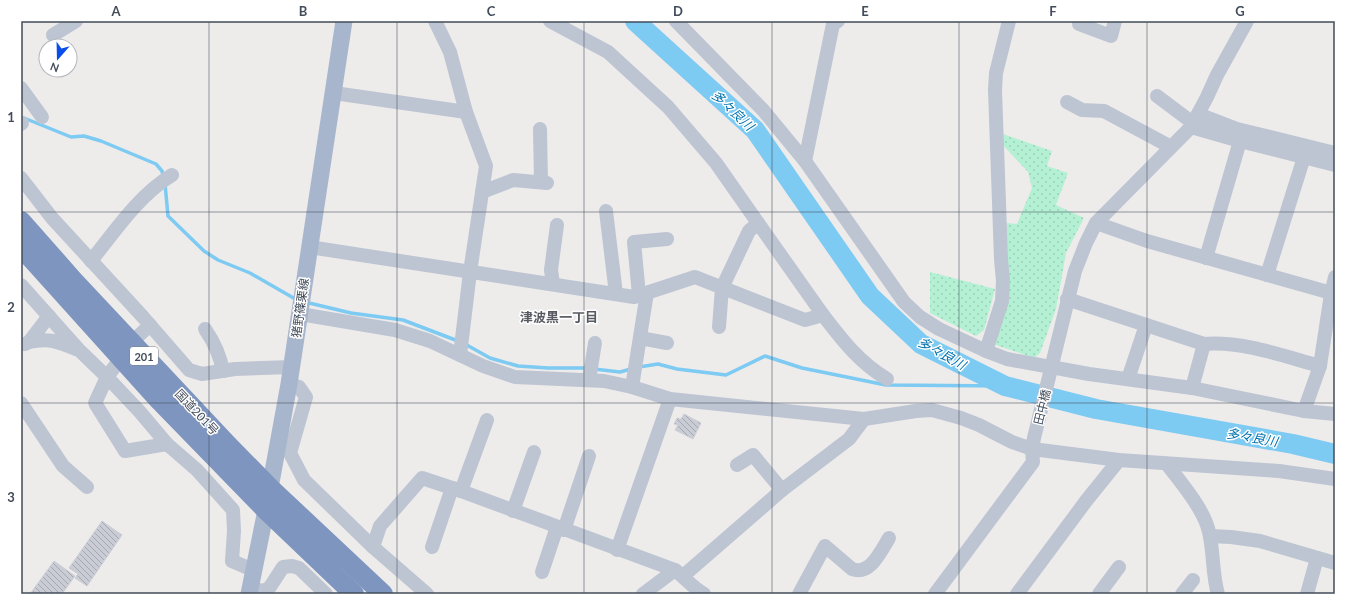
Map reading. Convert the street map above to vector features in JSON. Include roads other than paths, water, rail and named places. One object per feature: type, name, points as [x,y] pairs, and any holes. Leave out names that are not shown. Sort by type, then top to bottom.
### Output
[{"type":"highway","name":"国道201号","points":[[21,221],[73,280],[126,350],[158,399],[266,510],[354,594]]},
{"type":"highway","name":"国道201号","points":[[21,246],[126,350],[383,594]]},
{"type":"main road","name":"猪野篠栗線","points":[[249,591],[266,510],[292,367],[344,21]]},
{"type":"street","points":[[53,35],[76,21]]},
{"type":"street","points":[[435,21],[450,52],[466,112],[486,166],[470,272],[460,355]]},
{"type":"street","points":[[550,21],[608,52],[668,107],[716,163],[823,315],[849,349],[876,373],[887,379]]},
{"type":"street","points":[[676,21],[763,110],[806,160],[904,302],[920,317],[939,329],[986,351],[1050,371],[1128,379],[1192,388],[1304,411],[1335,414]]},
{"type":"street","points":[[806,160],[832,30],[834,24],[838,21]]},
{"type":"street","points":[[986,351],[1002,301],[1003,281],[1000,251],[995,90],[996,74],[1009,21]]},
{"type":"street","points":[[1079,24],[1111,36],[1115,21]]},
{"type":"street","name":"田中橋","points":[[935,594],[1033,462],[1033,444],[1067,299],[1075,271],[1096,223],[1171,147],[1194,121],[1208,97],[1217,75],[1247,21]]},
{"type":"street","points":[[21,88],[32,111]]},
{"type":"street","points":[[334,92],[466,112]]},
{"type":"street","points":[[1157,96],[1194,121],[1240,141],[1335,165]]},
{"type":"street","points":[[1067,102],[1082,110],[1104,111],[1171,147]]},
{"type":"street","points":[[1194,121],[1237,129],[1335,153]]},
{"type":"street","points":[[482,192],[513,180],[544,182],[540,129]]},
{"type":"street","points":[[1206,258],[1240,141]]},
{"type":"street","points":[[1267,276],[1304,157]]},
{"type":"street","points":[[91,261],[132,210],[160,182],[172,175]]},
{"type":"street","points":[[21,178],[52,218],[189,370],[202,374],[235,369],[292,367]]},
{"type":"street","points":[[606,210],[616,294]]},
{"type":"street","points":[[719,327],[722,288],[749,231],[758,223]]},
{"type":"street","points":[[1096,223],[1147,241],[1333,294]]},
{"type":"street","points":[[553,284],[551,270],[557,225]]},
{"type":"street","points":[[632,387],[640,338],[643,294],[634,242],[667,239]]},
{"type":"street","points":[[309,247],[634,297],[695,277],[804,320],[823,315]]},
{"type":"street","points":[[1304,411],[1320,366],[1335,277]]},
{"type":"street","points":[[21,285],[78,350],[140,412],[167,444],[196,470],[233,510],[234,530],[232,561],[254,570]]},
{"type":"street","points":[[1067,299],[1204,344],[1220,343],[1241,345],[1320,366]]},
{"type":"street","points":[[300,314],[395,330],[430,341],[483,366],[515,377],[604,381],[632,387],[670,399],[864,419],[932,410],[946,413],[973,423],[1012,442],[1033,444],[1119,460],[1279,471],[1335,479]]},
{"type":"street","points":[[25,344],[49,316]]},
{"type":"street","points":[[150,325],[126,350],[106,377],[95,403],[125,451],[167,444]]},
{"type":"street","points":[[1128,379],[1146,325]]},
{"type":"street","points":[[205,329],[214,343],[221,360],[223,371]]},
{"type":"street","points":[[640,338],[667,344]]},
{"type":"street","points":[[25,344],[43,339],[58,342],[78,350]]},
{"type":"street","points":[[589,380],[595,343]]},
{"type":"street","points":[[1192,388],[1204,344]]},
{"type":"street","points":[[289,384],[299,387],[306,396],[290,453],[304,480],[373,547],[427,594]]},
{"type":"street","points":[[617,550],[670,399]]},
{"type":"street","points":[[21,403],[63,466],[87,487]]},
{"type":"street","points":[[643,594],[679,573],[782,490],[849,439],[864,419]]},
{"type":"street","points":[[432,547],[487,420]]},
{"type":"street","points":[[513,510],[534,452]]},
{"type":"street","points":[[737,465],[753,455],[782,490]]},
{"type":"street","points":[[542,572],[589,456]]},
{"type":"street","points":[[1017,594],[1086,501],[1119,460]]},
{"type":"street","points":[[1167,464],[1203,516],[1210,536],[1215,584],[1218,594]]},
{"type":"street","points":[[373,547],[380,526],[422,478],[457,489],[679,573],[695,589],[704,594]]},
{"type":"street","points":[[1210,536],[1260,541],[1335,563]]},
{"type":"street","points":[[799,594],[825,546],[852,569],[857,571],[871,565],[890,538]]},
{"type":"street","points":[[1307,594],[1316,558]]},
{"type":"street","points":[[249,591],[264,592],[270,587],[283,567],[292,566],[299,568],[326,594]]},
{"type":"street","points":[[1099,594],[1119,567]]},
{"type":"street","points":[[1182,594],[1193,580]]},
{"type":"waterway","name":"多々良川","points":[[635,21],[755,130],[870,296],[921,344],[1005,386],[1096,409],[1293,444],[1335,454]]},
{"type":"waterway","points":[[24,118],[71,137],[84,136],[101,141],[156,164],[162,171],[163,176]]},
{"type":"waterway","points":[[165,184],[168,216],[204,251],[218,260],[250,273],[297,300]]},
{"type":"waterway","points":[[305,302],[351,313],[403,320],[458,341]]},
{"type":"waterway","points":[[465,344],[490,358],[518,366],[588,368]]},
{"type":"waterway","points":[[639,367],[658,364],[677,369],[726,375],[765,356],[802,368],[886,385],[1005,386]]},
{"type":"waterway","points":[[594,369],[620,372],[631,369]]},
{"type":"district","name":"津波黒一丁目","points":[[559,317]]}]
